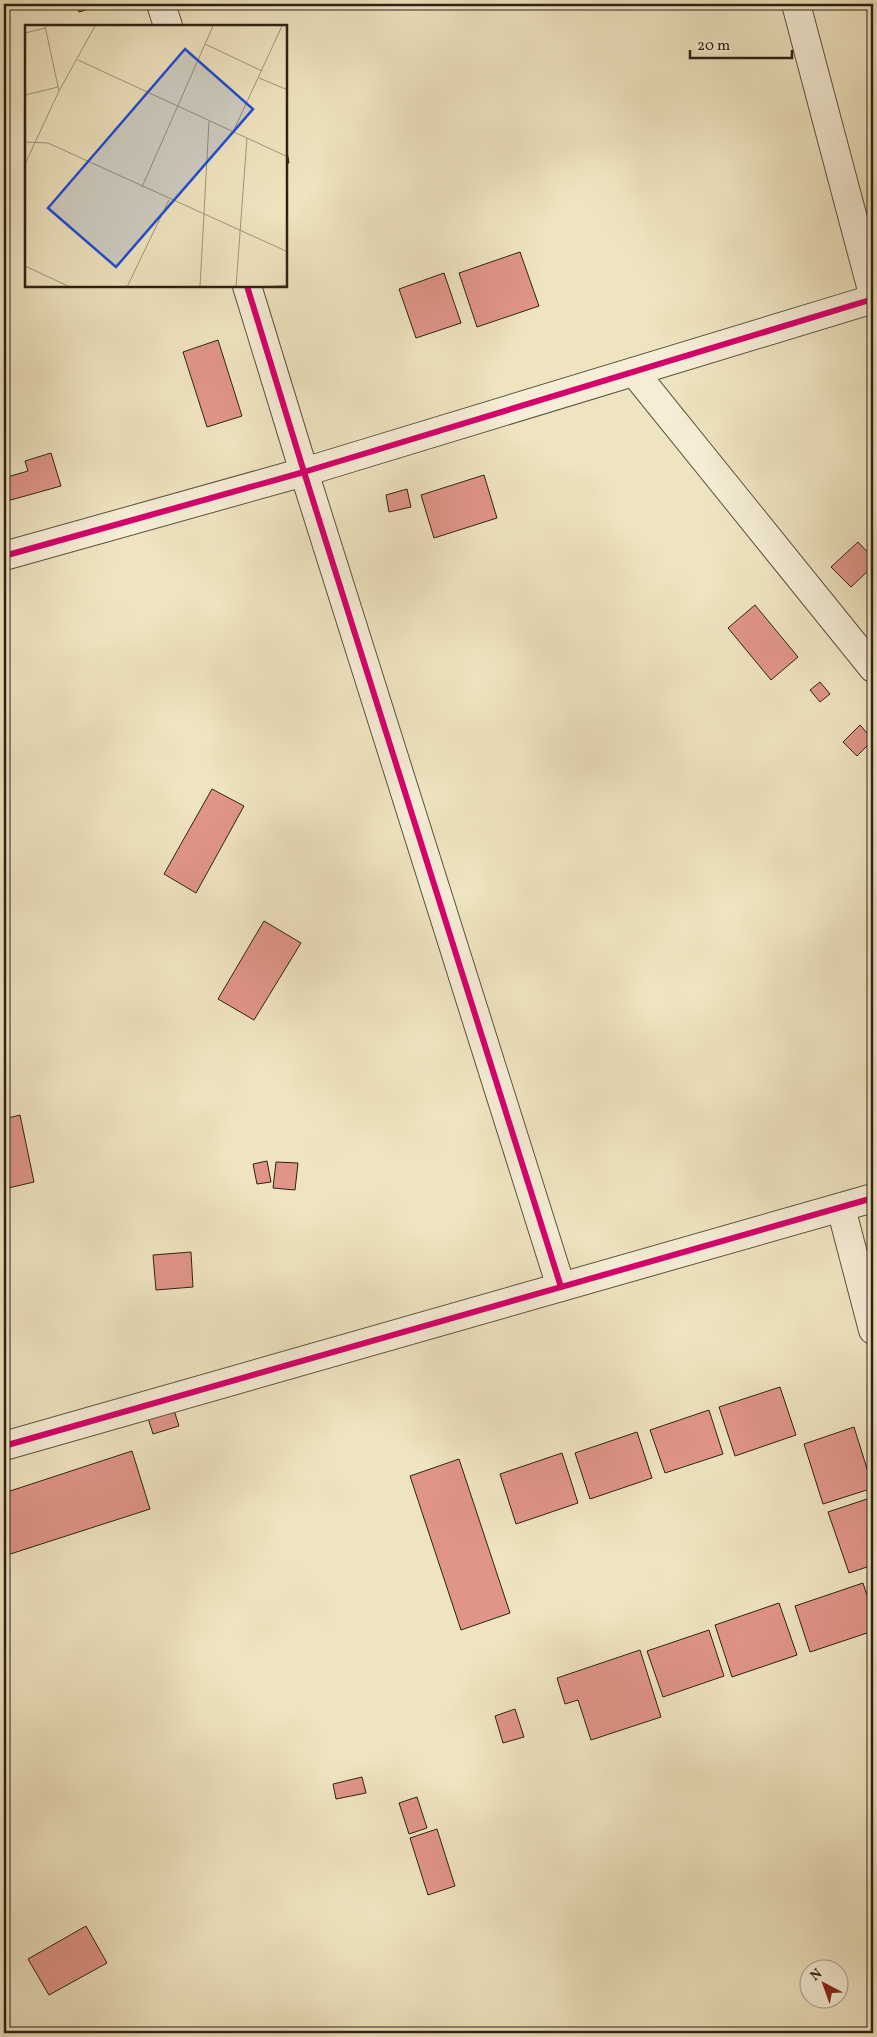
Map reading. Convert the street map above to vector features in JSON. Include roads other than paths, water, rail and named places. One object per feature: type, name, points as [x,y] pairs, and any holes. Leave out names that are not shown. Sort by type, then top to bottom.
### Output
[{"type":"street","points":[[161,4],[168,25]]},
{"type":"street","points":[[796,4],[873,294]]},
{"type":"street","points":[[248,288],[562,1287]]},
{"type":"street","points":[[4,556],[304,472],[873,299]]},
{"type":"street","points":[[634,372],[873,668]]},
{"type":"street","points":[[4,1446],[873,1198]]},
{"type":"street","points":[[841,1208],[873,1330]]}]
